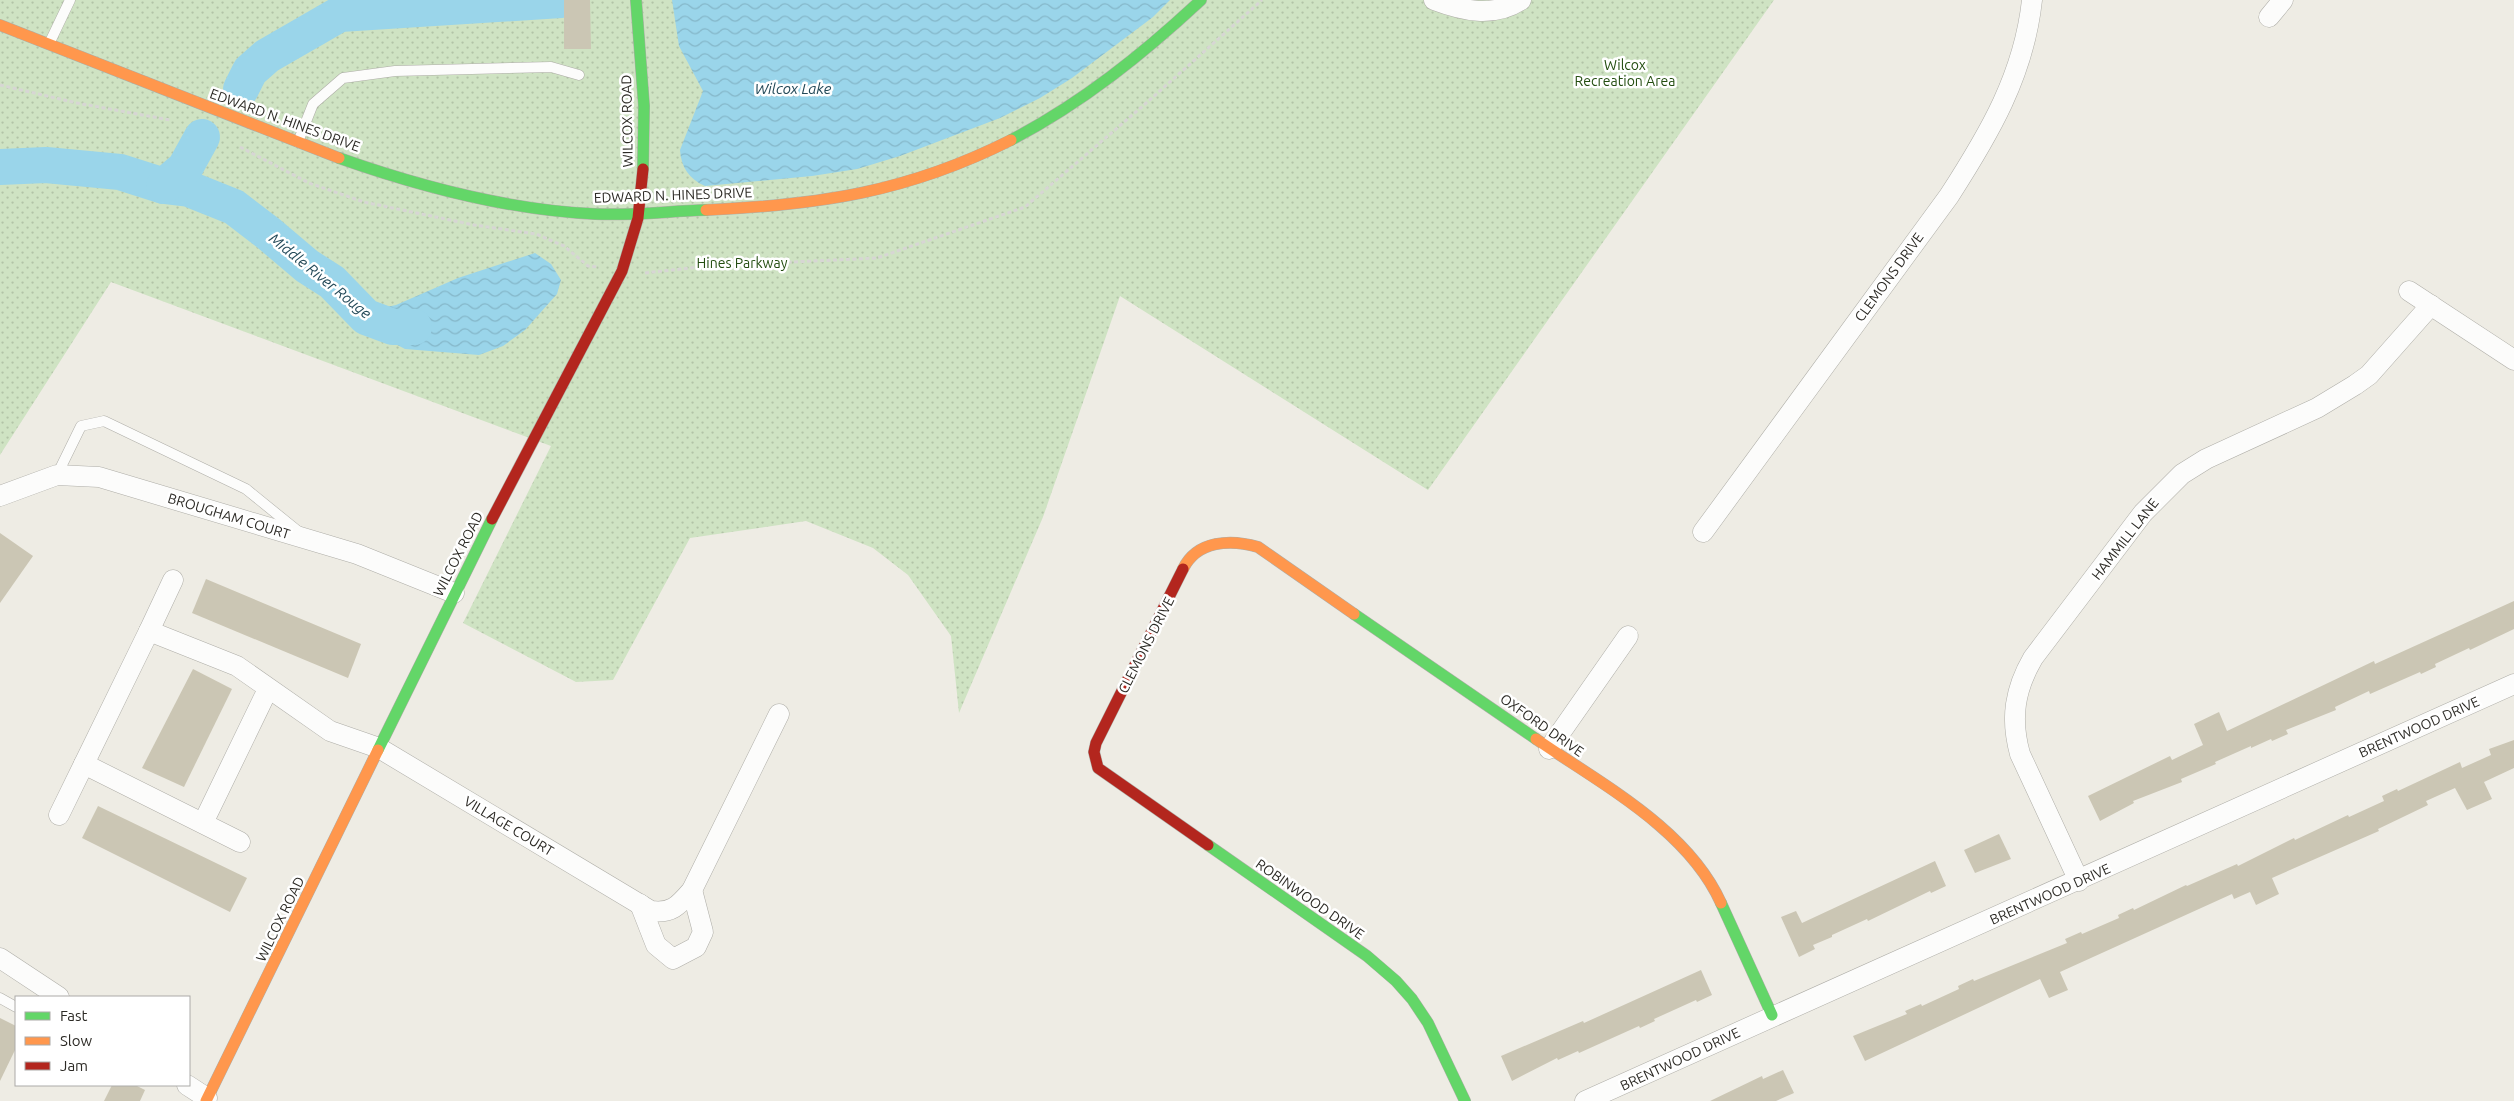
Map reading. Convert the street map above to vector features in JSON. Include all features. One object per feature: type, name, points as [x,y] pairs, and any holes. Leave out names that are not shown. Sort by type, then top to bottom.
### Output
[{"type":"street","name":"WILCOX ROAD","points":[[206,1100],[252,1010],[454,593],[622,271],[639,214],[644,158],[643,88],[636,0]]},
{"type":"street","name":"EDWARD N. HINES DRIVE","points":[[0,25],[298,142],[409,180],[482,198],[580,213],[639,214],[776,207],[838,199],[936,173],[1004,145],[1067,109],[1136,59],[1201,0]]},
{"type":"street","points":[[1434,0],[1460,10],[1479,11],[1495,10],[1521,0]]},
{"type":"street","name":"CLEMONS DRIVE","points":[[1703,532],[1949,196],[1973,159],[1995,121],[2020,63],[2032,0]]},
{"type":"street","points":[[2269,17],[2283,0]]},
{"type":"street","points":[[2409,291],[2514,360]]},
{"type":"street","name":"HAMMILL LANE","points":[[2079,881],[2020,754],[2016,740],[2014,718],[2016,697],[2024,674],[2143,513],[2169,486],[2206,459],[2317,408],[2355,385],[2369,375],[2431,306]]},
{"type":"street","name":"BROUGHAM COURT","points":[[0,496],[57,475],[99,477],[357,554],[454,593]]},
{"type":"street","name":"OXFORD DRIVE","points":[[1216,542],[1237,541],[1258,547],[1662,826],[1691,855],[1718,895],[1772,1015]]},
{"type":"street","name":"CLEMONS DRIVE","points":[[1095,761],[1096,743],[1185,565],[1200,550],[1216,542]]},
{"type":"street","points":[[58,815],[173,580]]},
{"type":"street","name":"VILLAGE COURT","points":[[149,631],[237,666],[330,731],[379,748],[651,911],[662,912],[678,907],[692,890],[779,714]]},
{"type":"street","points":[[1549,748],[1628,636]]},
{"type":"street","name":"BRENTWOOD DRIVE","points":[[1586,1101],[1643,1077],[1772,1015],[2079,881],[2514,684]]},
{"type":"street","points":[[203,824],[268,689]]},
{"type":"street","name":"ROBINWOOD DRIVE","points":[[1095,761],[1103,774],[1367,956],[1394,979],[1411,997],[1430,1026],[1465,1101]]},
{"type":"street","points":[[84,764],[240,842]]},
{"type":"street","points":[[640,904],[656,945],[672,959],[696,947],[703,932],[692,890]]},
{"type":"street","points":[[0,958],[57,996]]},
{"type":"street","points":[[188,1086],[206,1100]]},
{"type":"lane","points":[[48,45],[70,0]]},
{"type":"lane","points":[[298,142],[313,104],[343,78],[395,71],[551,67],[579,76]]},
{"type":"lane","points":[[57,475],[81,426],[104,421],[246,489],[309,539]]},
{"type":"lane","points":[[0,998],[15,1006]]},
{"type":"green space","name":"Hines Parkway","points":[[0,0],[1774,0],[1428,490],[1120,296],[1043,517],[959,713],[951,636],[908,575],[873,548],[806,521],[690,538],[613,680],[576,682],[463,623],[551,446],[111,282],[0,455]]},
{"type":"water","name":"Wilcox Lake","points":[[672,0],[1170,0],[1153,17],[1072,78],[1040,98],[1000,118],[900,156],[857,169],[812,176],[705,186],[690,176],[682,162],[680,150],[703,91],[679,46]]},
{"type":"water","points":[[535,253],[551,264],[561,280],[557,294],[525,330],[503,346],[479,355],[405,349],[382,337],[366,324],[366,317],[373,310],[396,305],[458,278]]},
{"type":"building","points":[[564,0],[590,0],[591,49],[564,49]]},
{"type":"building","points":[[0,533],[33,556],[0,603]]},
{"type":"building","points":[[206,579],[361,644],[348,678],[192,613]]},
{"type":"building","points":[[2514,601],[2514,629],[2435,664],[2436,667],[2421,674],[2420,672],[2370,694],[2369,691],[2335,707],[2336,710],[2286,730],[2288,734],[2251,748],[2251,746],[2215,762],[2216,764],[2181,779],[2182,782],[2133,801],[2134,803],[2100,821],[2088,796],[2170,756],[2172,760],[2203,745],[2194,724],[2219,712],[2227,731],[2374,661],[2375,664]]},
{"type":"building","points":[[193,669],[232,689],[184,787],[142,768]]},
{"type":"building","points":[[2514,740],[2514,768],[2484,782],[2492,799],[2467,810],[2455,788],[2426,801],[2428,805],[2378,829],[2379,831],[2272,878],[2279,894],[2256,905],[2250,892],[2234,899],[2232,894],[2060,972],[2068,990],[2049,998],[2040,979],[1865,1061],[1853,1036],[1907,1014],[1905,1011],[1921,1004],[1922,1006],[1959,989],[1958,986],[1973,979],[1974,981],[2067,943],[2065,939],[2081,932],[2082,934],[2119,918],[2118,915],[2133,908],[2134,910],[2186,885],[2237,864],[2238,866],[2294,838],[2295,840],[2348,815],[2349,817],[2384,801],[2382,796],[2397,789],[2398,791],[2460,762],[2462,768],[2491,755],[2489,749]]},
{"type":"building","points":[[98,806],[247,878],[230,912],[82,838]]},
{"type":"building","points":[[1999,834],[2011,859],[1975,873],[1964,850]]},
{"type":"building","points":[[1935,861],[1946,886],[1931,893],[1930,891],[1868,921],[1867,919],[1832,935],[1832,937],[1813,945],[1815,949],[1799,957],[1781,917],[1796,911],[1802,923]]},
{"type":"building","points":[[1701,970],[1712,995],[1697,1002],[1696,1000],[1654,1019],[1655,1021],[1640,1028],[1639,1026],[1579,1053],[1578,1051],[1558,1060],[1557,1058],[1512,1081],[1501,1056],[1583,1021],[1584,1023]]},
{"type":"building","points":[[0,1018],[15,1026],[15,1050],[0,1081]]},
{"type":"building","points":[[1783,1070],[1794,1093],[1776,1101],[1710,1101],[1762,1076],[1763,1079]]},
{"type":"building","points":[[112,1086],[137,1086],[145,1090],[140,1101],[104,1101]]},
{"type":"waterway","name":"Middle River Rouge","points":[[241,89],[250,71],[267,56],[340,14],[561,0]]},
{"type":"waterway","name":"Middle River Rouge","points":[[164,186],[185,168],[202,137]]},
{"type":"waterway","name":"Middle River Rouge","points":[[0,167],[46,165],[120,172],[164,186],[189,189],[234,207],[307,266],[332,282],[366,317],[393,327],[414,327]]},
{"type":"traffic: fast","points":[[636,0],[644,106],[643,169]]},
{"type":"traffic: fast","points":[[1011,140],[1087,94],[1134,58],[1201,0]]},
{"type":"traffic: fast","points":[[339,158],[433,187],[530,208],[595,214],[637,214],[706,210]]},
{"type":"traffic: fast","points":[[378,750],[492,519]]},
{"type":"traffic: fast","points":[[1354,614],[1536,739]]},
{"type":"traffic: fast","points":[[1208,845],[1367,956],[1396,981],[1412,999],[1428,1023],[1465,1101]]},
{"type":"traffic: fast","points":[[1721,903],[1772,1015]]},
{"type":"traffic: slow","points":[[0,25],[339,158]]},
{"type":"traffic: slow","points":[[706,210],[787,204],[862,193],[936,172],[973,158],[1011,140]]},
{"type":"traffic: slow","points":[[1183,569],[1189,559],[1206,547],[1226,543],[1248,544],[1258,547],[1354,614]]},
{"type":"traffic: slow","points":[[1536,739],[1614,791],[1665,830],[1687,852],[1706,877],[1721,903]]},
{"type":"traffic: slow","points":[[206,1101],[378,750]]},
{"type":"traffic: jam","points":[[492,519],[622,271],[638,218],[643,169]]},
{"type":"traffic: jam","points":[[1183,569],[1096,743],[1094,752],[1098,768],[1208,845]]},
{"type":"park label","name":"Wilcox Recreation Area","points":[[1625,74]]}]
